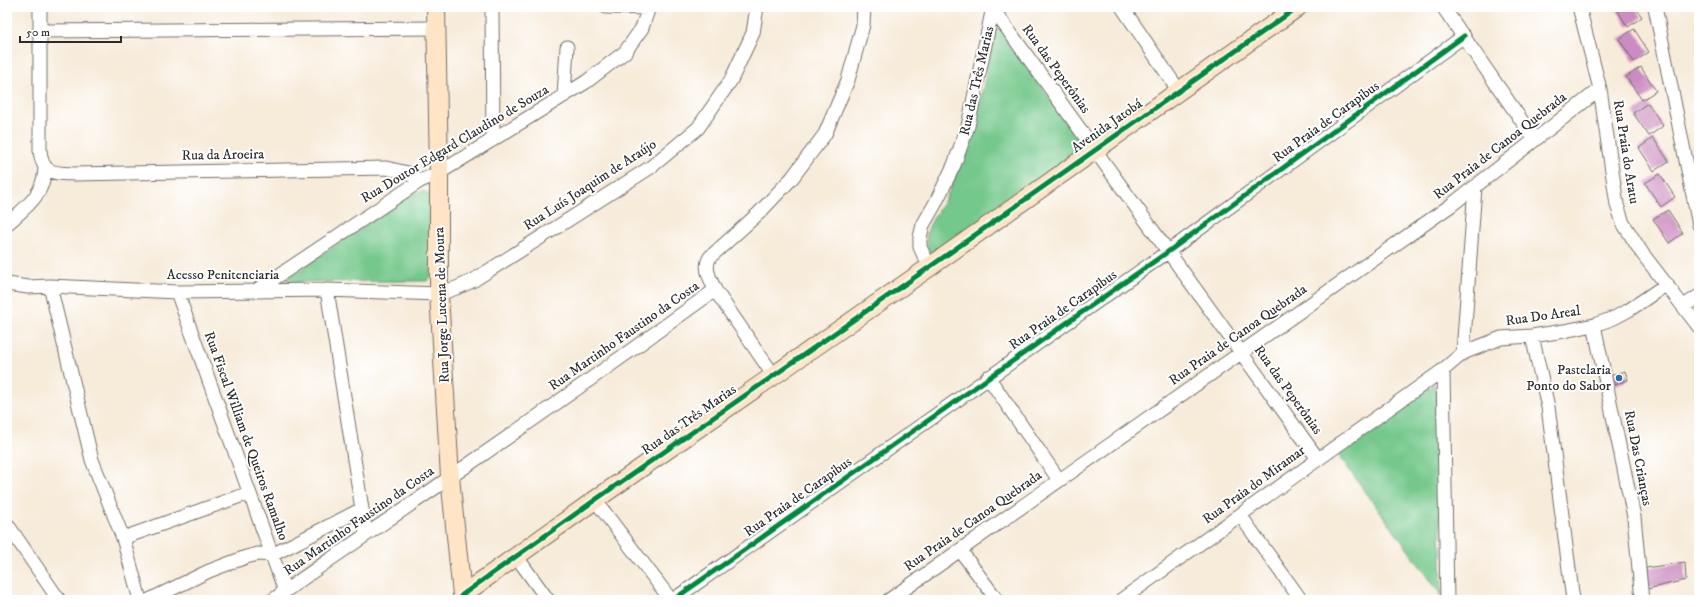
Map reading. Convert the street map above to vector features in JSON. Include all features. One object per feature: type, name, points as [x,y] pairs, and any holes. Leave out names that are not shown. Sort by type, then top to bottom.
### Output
[{"type":"street","points":[[7,224],[38,195],[44,178],[45,168],[41,162],[40,150],[40,7]]},
{"type":"street","name":"Rua Jorge Lucena de Moura","points":[[436,7],[439,173],[439,294],[450,477],[460,597]]},
{"type":"street","points":[[492,7],[493,140]]},
{"type":"street","points":[[606,7],[649,8]]},
{"type":"street","name":"Rua Luís Joaquim de Araújo","points":[[439,294],[474,280],[638,176],[698,128],[731,80],[753,33],[757,7]]},
{"type":"street","name":"Rua Martinho Faustino da Costa","points":[[273,600],[715,290],[708,272],[707,262],[760,213],[792,178],[825,134],[848,80],[863,25],[864,7]]},
{"type":"street","points":[[1122,7],[1178,91]]},
{"type":"street","name":"Avenida Jatobá","points":[[931,266],[1298,7]]},
{"type":"street","points":[[1443,7],[1535,140]]},
{"type":"street","name":"Rua Praia do Aratu","points":[[1579,7],[1600,88],[1617,205],[1624,223],[1642,253],[1699,327]]},
{"type":"street","points":[[1656,7],[1699,225]]},
{"type":"street","name":"Rua Doutor Edgard Claudino de Souza","points":[[257,290],[420,181],[439,173],[586,82],[625,52],[642,28],[649,8]]},
{"type":"street","name":"Rua das Peperônias","points":[[993,8],[1318,459]]},
{"type":"street","name":"Rua das Três Marias","points":[[460,597],[595,500],[931,266],[920,247],[920,237],[923,225],[954,165],[968,126],[993,8]]},
{"type":"street","points":[[41,31],[436,28]]},
{"type":"street","name":"Rua Praia de Carapibus","points":[[672,600],[1169,251],[1464,36]]},
{"type":"street","points":[[564,96],[567,47]]},
{"type":"street","name":"Rua Praia de Canoa Quebrada","points":[[889,600],[1475,187],[1600,88]]},
{"type":"street","name":"Rua da Aroeira","points":[[45,168],[51,172],[74,174],[386,168],[408,173],[420,181]]},
{"type":"street","points":[[1463,352],[1475,187]]},
{"type":"street","name":"Acesso Penitenciaria","points":[[7,284],[28,287],[50,286],[177,292],[327,290],[439,294]]},
{"type":"street","name":"Rua Do Areal","points":[[1463,352],[1501,338],[1532,336],[1564,331],[1614,318],[1629,310],[1667,284]]},
{"type":"street","points":[[50,286],[92,460],[122,538],[140,600]]},
{"type":"street","points":[[327,290],[366,534]]},
{"type":"street","points":[[715,290],[774,376]]},
{"type":"street","name":"Rua Fiscal William de Queiros Ramalho","points":[[177,292],[285,591]]},
{"type":"street","points":[[1684,306],[1699,296]]},
{"type":"street","name":"Rua Das Crianças","points":[[1594,324],[1634,517],[1642,600]]},
{"type":"street","points":[[1532,336],[1548,406],[1573,600]]},
{"type":"street","name":"Rua Praia do Miramar","points":[[1121,600],[1443,370],[1463,352]]},
{"type":"street","points":[[1443,370],[1447,600]]},
{"type":"street","points":[[988,377],[1059,480]]},
{"type":"street","points":[[122,538],[249,493]]},
{"type":"street","points":[[595,500],[672,600]]},
{"type":"street","name":"Rua Martinho Faustino da Costa","points":[[272,555],[362,510]]},
{"type":"street","points":[[1240,515],[1301,600]]},
{"type":"street","points":[[7,524],[59,600]]},
{"type":"street","points":[[960,550],[997,600]]},
{"type":"street","points":[[149,600],[209,571],[246,557],[258,554],[272,555]]},
{"type":"street","points":[[516,556],[548,600]]},
{"type":"green space","points":[[999,27],[1084,148],[935,255],[932,254],[927,247],[927,231],[948,194],[964,153],[982,92],[995,29]]},
{"type":"green space","points":[[422,191],[430,194],[432,198],[431,277],[427,281],[285,282],[287,278],[411,195]]},
{"type":"green space","points":[[1434,384],[1437,389],[1442,596],[1337,453]]},
{"type":"building","points":[[1615,7],[1635,7],[1642,17],[1628,27]]},
{"type":"building","points":[[1634,29],[1649,52],[1634,62],[1619,39]]},
{"type":"building","points":[[1641,67],[1656,91],[1642,100],[1626,77]]},
{"type":"building","points":[[1648,103],[1663,126],[1649,136],[1633,113]]},
{"type":"building","points":[[1653,138],[1669,161],[1654,171],[1639,148]]},
{"type":"building","points":[[1660,174],[1675,197],[1661,207],[1645,183]]},
{"type":"building","points":[[1668,210],[1683,233],[1669,243],[1653,219]]},
{"type":"building","name":"Pastelaria Ponto do Sabor","points":[[1625,371],[1628,380],[1615,385],[1609,376]]},
{"type":"building","points":[[1685,562],[1686,580],[1647,589],[1646,568]]},
{"type":"cycle path","points":[[458,600],[462,595],[595,500],[931,266],[1298,7]]},
{"type":"cycle path","points":[[673,600],[1169,251],[1464,36]]},
{"type":"place","name":"Pastelaria Ponto do Sabor","points":[[1619,378]]}]
